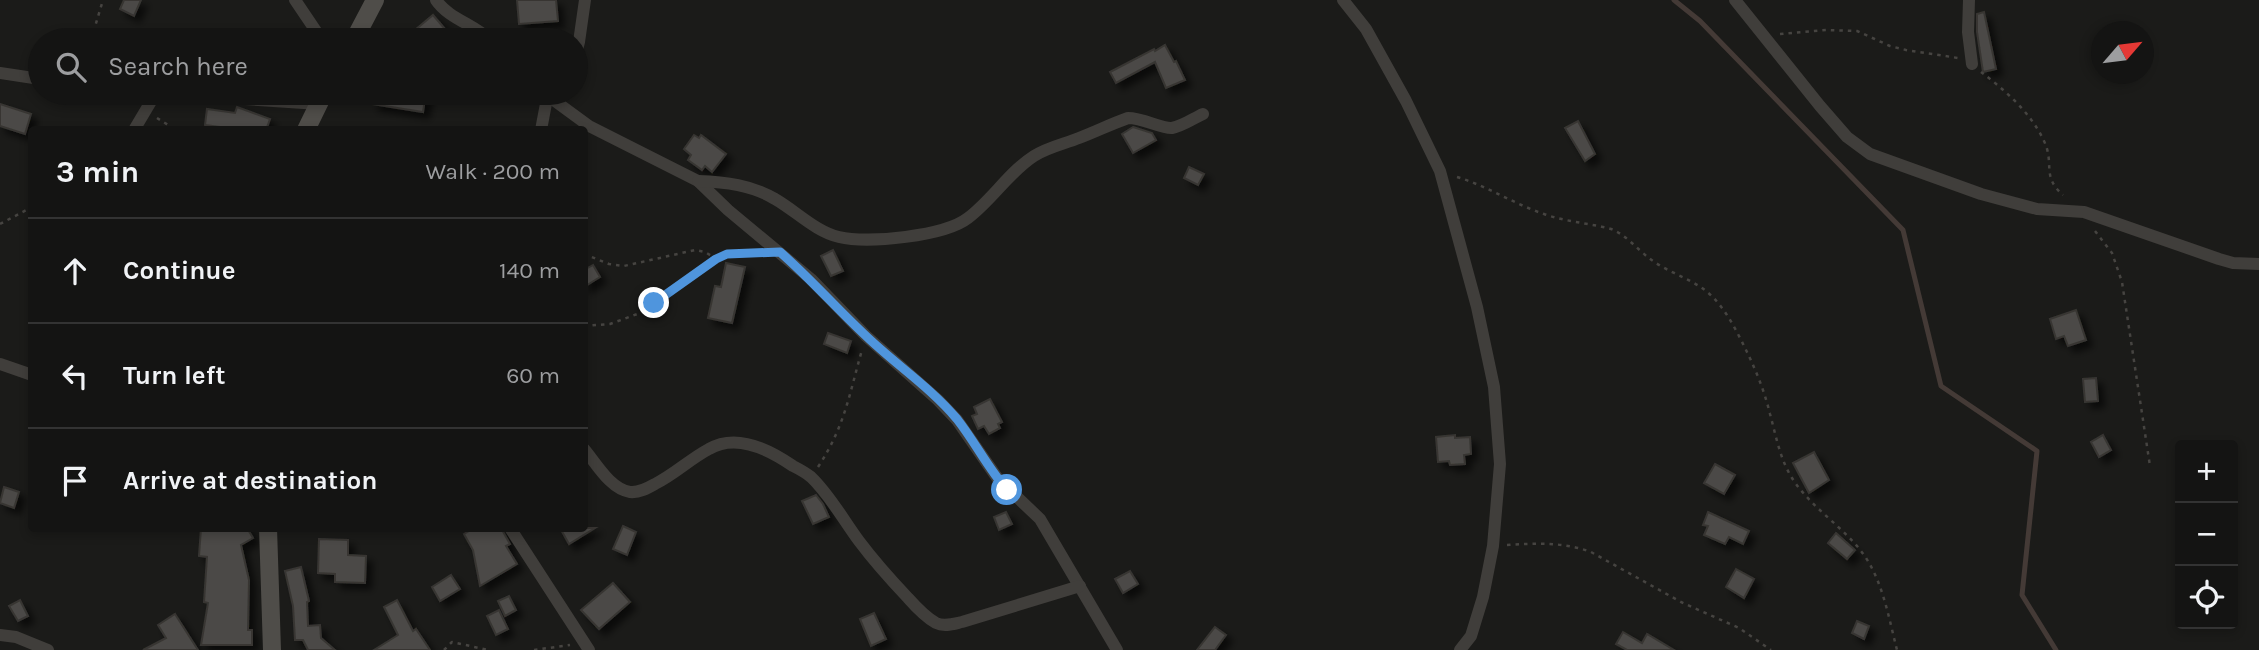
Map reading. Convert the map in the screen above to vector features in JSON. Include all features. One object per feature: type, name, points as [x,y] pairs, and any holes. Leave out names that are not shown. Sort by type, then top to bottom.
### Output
[{"type":"street","points":[[295,0],[313,28]]},
{"type":"street","points":[[360,28],[374,0]]},
{"type":"street","points":[[436,0],[445,11],[475,28]]},
{"type":"street","points":[[581,28],[585,0]]},
{"type":"street","points":[[1343,0],[1366,29],[1406,101],[1440,171],[1477,307],[1494,387],[1500,464],[1493,546],[1483,597],[1471,636],[1460,650]]},
{"type":"street","points":[[1735,0],[1847,137],[1870,153],[1981,194],[2023,206],[2048,211],[2084,212],[2219,260],[2259,264]]},
{"type":"street","points":[[1969,0],[1968,32],[1972,64]]},
{"type":"street","points":[[0,73],[28,77]]},
{"type":"street","points":[[137,126],[148,105]]},
{"type":"street","points":[[308,126],[318,105]]},
{"type":"street","points":[[542,126],[544,105]]},
{"type":"street","points":[[562,105],[589,126],[698,181],[728,210],[811,279],[866,337],[957,420],[998,480],[1040,519],[1117,650]]},
{"type":"street","points":[[698,181],[728,183],[773,197],[825,233],[840,238],[870,239],[929,234],[955,227],[969,218],[1031,158],[1045,150],[1128,118],[1138,118],[1172,128],[1203,114]]},
{"type":"street","points":[[0,364],[28,374]]},
{"type":"street","points":[[588,454],[608,478],[630,492],[640,491],[658,483],[708,449],[728,443],[755,446],[775,454],[811,477],[899,589],[937,624],[950,625],[1080,586]]},
{"type":"street","points":[[268,532],[272,650]]},
{"type":"street","points":[[513,532],[586,646]]},
{"type":"street","points":[[0,635],[25,640],[48,650]]},
{"type":"path","points":[[95,28],[103,0]]},
{"type":"path","points":[[1765,37],[1796,31],[1857,31],[1898,48],[1951,56],[1972,64],[2005,91],[2033,125],[2048,149],[2051,183],[2084,212],[2098,237],[2112,253],[2122,282],[2150,466]]},
{"type":"path","points":[[145,110],[170,126]]},
{"type":"path","points":[[1440,171],[1489,188],[1541,214],[1563,221],[1614,230],[1650,259],[1674,275],[1699,286],[1715,299],[1731,322],[1760,380],[1776,442],[1790,475],[1800,490],[1865,556],[1886,607],[1897,650]]},
{"type":"path","points":[[0,224],[28,210]]},
{"type":"path","points":[[588,255],[617,266],[695,250],[705,252],[716,259]]},
{"type":"path","points":[[588,326],[610,324],[632,317],[727,254],[780,252]]},
{"type":"path","points":[[811,477],[840,429],[848,409],[866,337]]},
{"type":"path","points":[[1493,546],[1576,546],[1681,602],[1739,628],[1771,650]]},
{"type":"path","points":[[444,650],[449,643],[457,642],[488,650]]},
{"type":"path","points":[[534,650],[586,646]]},
{"type":"building","points":[[124,0],[141,0],[134,16],[120,9]]},
{"type":"building","points":[[517,0],[556,0],[558,21],[519,24]]},
{"type":"building","points":[[1984,12],[1996,69],[1983,72],[1977,14]]},
{"type":"building","points":[[433,15],[444,28],[417,28]]},
{"type":"building","points":[[1165,45],[1185,80],[1166,88],[1155,62],[1116,83],[1110,72]]},
{"type":"building","points":[[0,104],[31,114],[25,134],[0,126]]},
{"type":"building","points":[[378,105],[424,105],[423,112]]},
{"type":"building","points":[[237,107],[270,119],[267,126],[205,125],[207,109],[235,113]]},
{"type":"building","points":[[1578,121],[1595,154],[1585,161],[1565,128]]},
{"type":"building","points":[[1133,127],[1152,133],[1156,140],[1133,153],[1122,134]]},
{"type":"building","points":[[694,135],[699,138],[701,135],[726,154],[712,172],[705,166],[702,170],[688,160],[691,155],[684,149]]},
{"type":"building","points":[[1189,167],[1204,174],[1198,185],[1184,178]]},
{"type":"building","points":[[833,250],[843,271],[831,276],[821,256]]},
{"type":"building","points":[[726,263],[745,267],[732,323],[708,318],[715,286],[721,287]]},
{"type":"building","points":[[593,265],[600,277],[588,284],[588,268]]},
{"type":"building","points":[[2076,310],[2086,340],[2068,346],[2064,336],[2056,339],[2050,319]]},
{"type":"building","points":[[828,333],[851,341],[847,353],[824,344]]},
{"type":"building","points":[[2096,378],[2098,401],[2085,402],[2083,379]]},
{"type":"building","points":[[990,399],[1002,422],[998,424],[1000,428],[989,434],[984,426],[978,429],[972,416],[977,414],[974,407]]},
{"type":"building","points":[[1455,435],[1455,438],[1470,437],[1471,454],[1464,455],[1465,464],[1450,465],[1449,461],[1438,462],[1436,437]]},
{"type":"building","points":[[2103,435],[2111,450],[2099,457],[2091,442]]},
{"type":"building","points":[[1814,452],[1829,480],[1809,493],[1793,463]]},
{"type":"building","points":[[1715,464],[1735,475],[1724,494],[1704,483]]},
{"type":"building","points":[[4,487],[19,492],[14,508],[0,503]]},
{"type":"building","points":[[816,495],[829,517],[813,524],[802,501]]},
{"type":"building","points":[[1006,512],[1012,524],[999,530],[994,517]]},
{"type":"building","points":[[1708,512],[1749,531],[1743,544],[1729,537],[1725,544],[1704,535],[1708,526],[1703,525]]},
{"type":"building","points":[[623,526],[636,532],[627,555],[613,549]]},
{"type":"building","points":[[588,528],[595,528],[569,544],[562,532],[588,532]]},
{"type":"building","points":[[201,532],[249,532],[253,538],[241,545],[249,580],[248,630],[252,630],[252,645],[201,645],[208,603],[204,602],[207,557],[199,556]]},
{"type":"building","points":[[503,532],[510,544],[506,546],[517,564],[480,586],[473,550],[464,534]]},
{"type":"building","points":[[1836,533],[1855,550],[1847,559],[1828,543]]},
{"type":"building","points":[[319,539],[348,540],[348,555],[366,556],[365,583],[335,582],[335,574],[318,573]]},
{"type":"building","points":[[301,567],[309,601],[308,626],[320,625],[321,638],[335,650],[308,650],[303,640],[295,640],[293,606],[285,571]]},
{"type":"building","points":[[1736,569],[1754,579],[1744,598],[1726,587]]},
{"type":"building","points":[[1130,571],[1138,584],[1123,593],[1115,579]]},
{"type":"building","points":[[451,575],[460,589],[440,601],[432,587]]},
{"type":"building","points":[[613,583],[630,602],[599,629],[581,610]]},
{"type":"building","points":[[509,596],[516,610],[505,616],[498,601]]},
{"type":"building","points":[[20,600],[28,616],[18,621],[9,606]]},
{"type":"building","points":[[397,600],[413,631],[416,629],[430,650],[374,650],[398,635],[384,607]]},
{"type":"building","points":[[499,610],[508,629],[496,635],[487,616]]},
{"type":"building","points":[[874,613],[886,639],[871,646],[860,619]]},
{"type":"building","points":[[175,614],[198,650],[143,650],[166,638],[158,625]]},
{"type":"building","points":[[1857,621],[1869,626],[1864,639],[1852,633]]},
{"type":"building","points":[[1215,627],[1226,635],[1215,650],[1197,650]]},
{"type":"building","points":[[1623,632],[1642,643],[1647,634],[1674,650],[1627,650],[1616,644]]},
{"type":"waterway","points":[[1674,0],[1700,21],[1903,230],[1941,386],[2037,451],[2022,595],[2056,650]]},
{"type":"route","points":[[654,303],[727,254],[780,252],[811,279],[866,337],[938,400],[957,420],[1007,490]]}]
